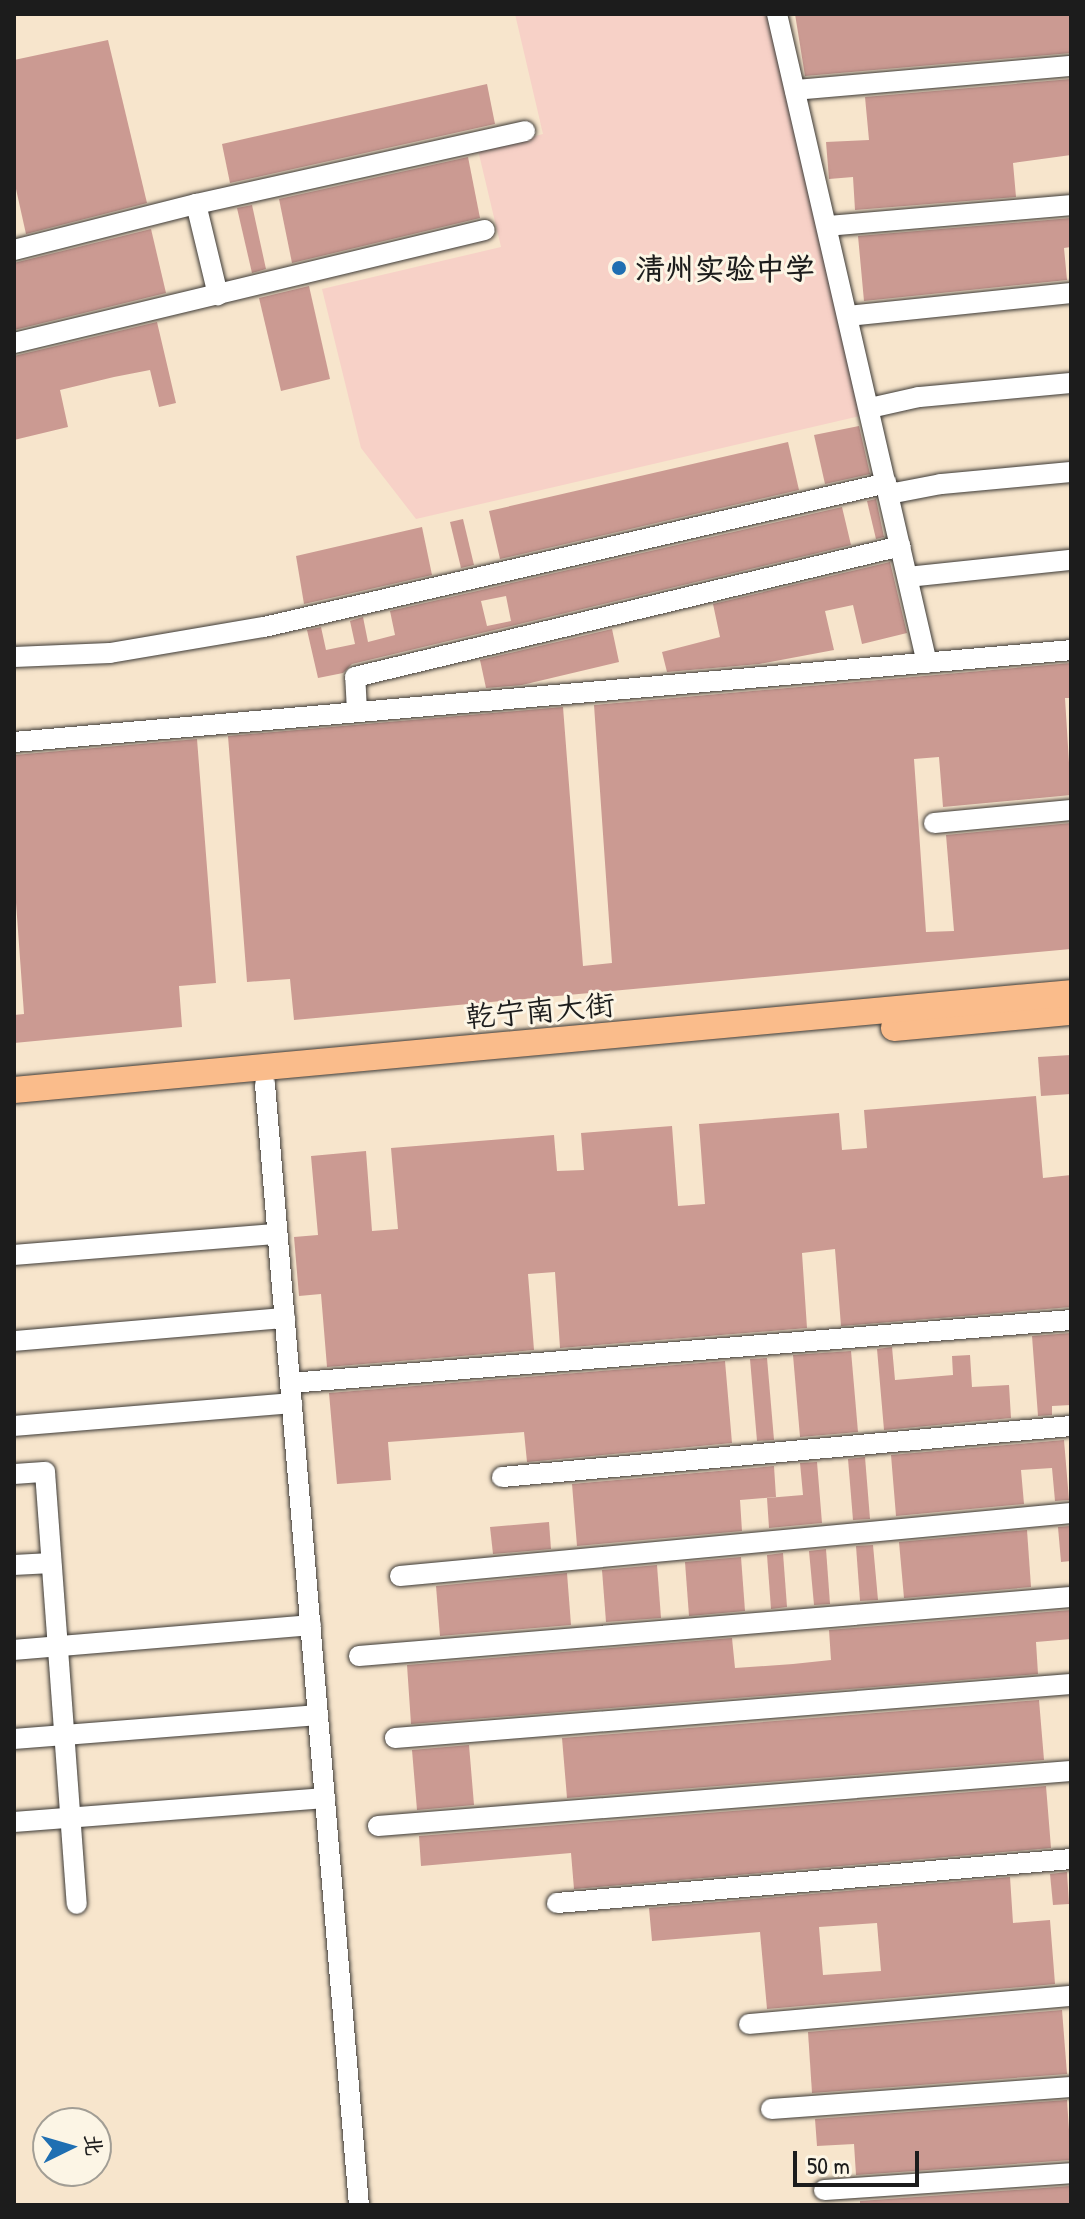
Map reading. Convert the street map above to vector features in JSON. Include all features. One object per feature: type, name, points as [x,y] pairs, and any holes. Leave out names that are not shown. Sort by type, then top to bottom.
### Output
[{"type":"main road","name":"乾宁南大街","points":[[14,1090],[1071,993]]},
{"type":"main road","name":"乾宁南大街","points":[[14,1106],[1071,1012]]},
{"type":"street","points":[[777,14],[927,663]]},
{"type":"street","points":[[795,90],[1071,66]]},
{"type":"street","points":[[14,250],[196,204],[525,131]]},
{"type":"street","points":[[196,204],[218,295]]},
{"type":"street","points":[[827,226],[1071,205]]},
{"type":"street","points":[[14,343],[485,230]]},
{"type":"street","points":[[848,316],[1071,293]]},
{"type":"street","points":[[870,408],[919,397],[1071,383]]},
{"type":"street","points":[[14,657],[110,653],[264,627],[888,489],[1071,472]]},
{"type":"street","points":[[357,711],[355,677],[901,546]]},
{"type":"street","points":[[908,577],[1071,560]]},
{"type":"street","points":[[14,742],[1071,650]]},
{"type":"street","points":[[934,823],[1071,810]]},
{"type":"street","points":[[265,1084],[359,2205]]},
{"type":"street","points":[[14,1255],[277,1234]]},
{"type":"street","points":[[14,1341],[285,1318]]},
{"type":"street","points":[[14,1426],[291,1393],[1071,1320]]},
{"type":"street","points":[[502,1477],[1071,1426]]},
{"type":"street","points":[[14,1474],[45,1472],[77,1904]]},
{"type":"street","points":[[400,1576],[1071,1513]]},
{"type":"street","points":[[14,1565],[51,1563]]},
{"type":"street","points":[[359,1656],[1071,1597]]},
{"type":"street","points":[[14,1650],[311,1625]]},
{"type":"street","points":[[395,1738],[1071,1684]]},
{"type":"street","points":[[14,1739],[318,1715]]},
{"type":"street","points":[[378,1826],[1071,1771]]},
{"type":"street","points":[[14,1822],[325,1798]]},
{"type":"street","points":[[557,1903],[1071,1859]]},
{"type":"street","points":[[749,2024],[1071,1996]]},
{"type":"street","points":[[771,2109],[1071,2087]]},
{"type":"street","points":[[824,2190],[1071,2173]]},
{"type":"shaded area","name":"清州实验中学","points":[[515,14],[767,14],[860,416],[416,519],[361,448],[322,289],[501,247],[478,150],[543,134]]},
{"type":"building","points":[[795,14],[1071,14],[1071,53],[805,76]]},
{"type":"building","points":[[108,40],[147,203],[26,234],[14,180],[14,60]]},
{"type":"building","points":[[1071,79],[1071,155],[1013,163],[1016,197],[855,210],[853,177],[829,179],[826,142],[869,140],[865,97]]},
{"type":"building","points":[[487,84],[495,124],[230,183],[222,144]]},
{"type":"building","points":[[468,157],[480,218],[292,263],[279,199]]},
{"type":"building","points":[[252,205],[266,269],[252,273],[237,208]]},
{"type":"building","points":[[1071,218],[1071,247],[1064,248],[1067,280],[864,301],[858,236]]},
{"type":"building","points":[[151,229],[166,293],[14,330],[14,263]]},
{"type":"building","points":[[309,286],[330,379],[281,391],[259,298]]},
{"type":"building","points":[[157,322],[176,403],[159,407],[150,370],[114,377],[60,390],[68,427],[14,440],[14,356]]},
{"type":"building","points":[[859,426],[870,474],[825,484],[814,435]]},
{"type":"building","points":[[788,442],[799,490],[500,559],[489,511]]},
{"type":"building","points":[[876,499],[884,537],[876,539],[867,501]]},
{"type":"building","points":[[842,507],[851,545],[352,664],[343,673],[318,678],[307,630],[321,627],[326,650],[355,644],[350,621],[363,617],[368,642],[395,635],[390,611]],"holes":[[[506,596],[511,621],[487,626],[481,601]]]},
{"type":"building","points":[[463,519],[474,565],[461,568],[450,522]]},
{"type":"building","points":[[422,527],[432,575],[304,604],[296,556]]},
{"type":"building","points":[[890,562],[907,633],[862,644],[853,605],[825,611],[834,650],[759,664],[667,672],[662,652],[720,637],[713,604]]},
{"type":"building","points":[[612,629],[619,662],[522,685],[486,688],[480,660]]},
{"type":"building","points":[[1071,663],[1071,698],[1065,698],[1071,795],[943,807],[939,757],[914,759],[926,932],[954,931],[946,835],[1071,823],[1071,949],[294,1020],[290,979],[247,982],[228,736],[563,707],[583,966],[612,963],[594,705]]},
{"type":"building","points":[[197,739],[216,983],[179,986],[182,1027],[14,1043],[14,1015],[24,1014],[14,875],[14,755]]},
{"type":"building","points":[[1071,1055],[1071,1094],[1041,1096],[1038,1057]]},
{"type":"building","points":[[1036,1096],[1043,1178],[1071,1175],[1071,1307],[841,1326],[835,1249],[802,1253],[807,1328],[560,1348],[555,1272],[528,1274],[534,1350],[327,1367],[321,1294],[299,1296],[294,1237],[318,1235],[311,1156],[366,1151],[372,1231],[398,1229],[391,1148],[554,1135],[557,1171],[584,1170],[581,1133],[672,1126],[678,1206],[705,1204],[699,1124],[839,1113],[842,1150],[867,1148],[864,1110]]},
{"type":"building","points":[[1071,1333],[1071,1405],[1052,1406],[1052,1415],[1038,1416],[1032,1336]]},
{"type":"building","points":[[892,1347],[895,1380],[953,1375],[952,1356],[970,1355],[972,1387],[1009,1385],[1011,1418],[884,1430],[877,1349]]},
{"type":"building","points":[[851,1351],[858,1432],[800,1437],[793,1355]]},
{"type":"building","points":[[767,1358],[774,1440],[757,1441],[750,1359]]},
{"type":"building","points":[[725,1361],[732,1443],[527,1462],[524,1432],[388,1442],[391,1480],[337,1484],[329,1393]]},
{"type":"building","points":[[1064,1440],[1069,1500],[1055,1501],[1052,1468],[1021,1470],[1024,1504],[896,1516],[891,1455]]},
{"type":"building","points":[[865,1457],[870,1519],[853,1520],[848,1459]]},
{"type":"building","points":[[817,1462],[822,1523],[769,1528],[767,1498],[803,1495],[800,1463]]},
{"type":"building","points":[[774,1466],[776,1497],[740,1500],[742,1531],[577,1546],[572,1484]]},
{"type":"building","points":[[549,1522],[551,1549],[493,1554],[490,1527]]},
{"type":"building","points":[[1071,1526],[1071,1561],[1061,1562],[1058,1527]]},
{"type":"building","points":[[1027,1530],[1031,1587],[904,1598],[899,1542]]},
{"type":"building","points":[[873,1545],[878,1600],[860,1601],[856,1546]]},
{"type":"building","points":[[826,1549],[830,1604],[814,1605],[809,1551]]},
{"type":"building","points":[[783,1553],[787,1607],[771,1609],[767,1555]]},
{"type":"building","points":[[741,1557],[745,1611],[689,1616],[685,1562]]},
{"type":"building","points":[[657,1565],[661,1618],[606,1622],[602,1570]]},
{"type":"building","points":[[567,1573],[571,1625],[440,1636],[436,1586]]},
{"type":"building","points":[[1071,1610],[1071,1639],[1036,1642],[1038,1674],[411,1724],[407,1665],[732,1638],[735,1668],[793,1664],[831,1660],[829,1630]]},
{"type":"building","points":[[1039,1700],[1044,1760],[567,1798],[562,1738]]},
{"type":"building","points":[[469,1745],[474,1805],[417,1810],[412,1750]]},
{"type":"building","points":[[1046,1786],[1051,1848],[574,1889],[571,1853],[421,1866],[419,1836]]},
{"type":"building","points":[[1067,1872],[1069,1904],[1053,1905],[1050,1874]]},
{"type":"building","points":[[1010,1877],[1013,1923],[1050,1920],[1055,1984],[767,2009],[760,1932],[652,1941],[649,1908]],"holes":[[[877,1923],[881,1971],[823,1975],[819,1927]]]},
{"type":"building","points":[[1062,2010],[1067,2074],[812,2093],[808,2032]]},
{"type":"building","points":[[1067,2100],[1071,2160],[856,2175],[854,2144],[817,2146],[815,2119]]},
{"type":"building","points":[[1071,2186],[1071,2205],[860,2205],[860,2201]]},
{"type":"place","name":"清州实验中学","points":[[619,268]]}]
